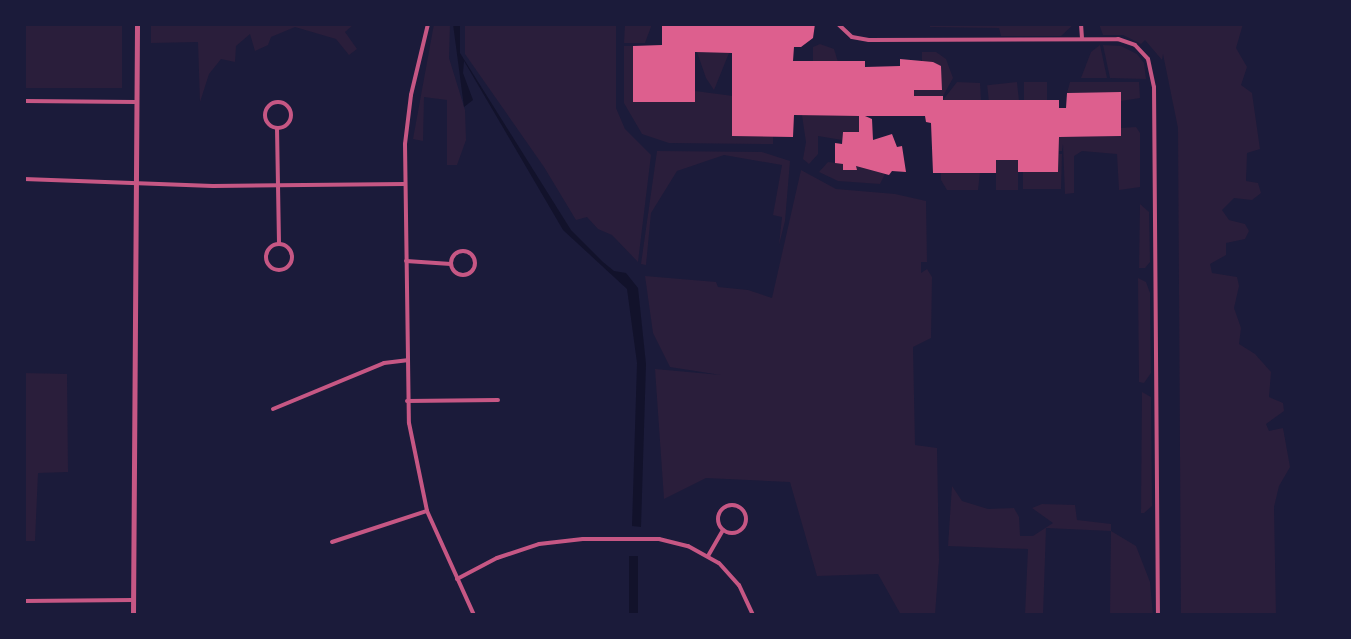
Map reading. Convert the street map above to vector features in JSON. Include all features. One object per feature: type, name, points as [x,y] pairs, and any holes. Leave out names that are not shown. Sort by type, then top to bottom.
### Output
[{"type":"street","points":[[133,615],[137,24]]},
{"type":"street","points":[[428,24],[407,119],[405,184],[407,400],[413,453],[428,511],[474,615]]},
{"type":"street","points":[[838,24],[852,37],[869,40],[1082,38],[1128,41],[1142,51],[1153,75],[1158,615]]},
{"type":"street","points":[[1081,24],[1082,38]]},
{"type":"street","points":[[24,101],[136,102]]},
{"type":"street","points":[[277,128],[285,125],[291,115],[285,104],[277,102],[267,108],[265,116],[277,128],[279,243]]},
{"type":"street","points":[[24,179],[135,181],[213,186],[405,184]]},
{"type":"street","points":[[279,243],[287,246],[293,257],[287,268],[279,270],[267,263],[266,255],[270,247],[279,243]]},
{"type":"street","points":[[406,261],[450,264],[462,275],[470,273],[476,263],[473,255],[462,250],[452,256],[450,264]]},
{"type":"street","points":[[273,409],[384,363],[407,360]]},
{"type":"street","points":[[407,400],[498,400]]},
{"type":"street","points":[[728,506],[740,508],[745,516],[741,529],[732,533],[723,530],[718,519],[721,511],[728,506]]},
{"type":"street","points":[[332,542],[428,511]]},
{"type":"street","points":[[708,556],[723,530]]},
{"type":"street","points":[[457,579],[518,550],[561,540],[659,539],[688,546],[708,556],[739,585],[753,615]]},
{"type":"street","points":[[24,601],[133,600]]},
{"type":"shaded area","points":[[24,24],[122,24],[122,88],[24,88]]},
{"type":"shaded area","points":[[151,24],[354,24],[345,32],[357,49],[349,55],[336,39],[295,27],[271,37],[268,45],[255,51],[250,34],[236,46],[235,62],[221,59],[209,74],[200,102],[198,42],[151,43]]},
{"type":"shaded area","points":[[434,24],[450,24],[449,58],[465,110],[466,140],[457,165],[447,165],[447,100],[424,97],[423,141],[413,139]]},
{"type":"shaded area","points":[[453,24],[460,24],[460,53],[571,230],[614,271],[626,273],[638,288],[646,364],[641,527],[632,526],[637,363],[627,289],[563,230],[464,61],[463,73],[473,100],[464,107]]},
{"type":"shaded area","points":[[465,24],[616,24],[616,108],[625,129],[651,155],[638,262],[612,235],[598,229],[587,217],[576,220],[544,167],[465,54]]},
{"type":"shaded area","points":[[625,24],[652,24],[645,43],[624,43]]},
{"type":"shaded area","points":[[930,24],[1074,24],[1061,36],[1001,36],[999,28],[930,27]]},
{"type":"shaded area","points":[[1099,24],[1243,24],[1236,48],[1247,67],[1241,85],[1252,93],[1260,149],[1247,153],[1246,181],[1258,183],[1261,193],[1252,200],[1234,198],[1222,210],[1229,220],[1245,224],[1249,231],[1245,239],[1226,243],[1226,255],[1210,264],[1212,273],[1237,277],[1239,286],[1234,308],[1241,328],[1239,344],[1255,354],[1271,372],[1269,397],[1283,403],[1284,411],[1266,424],[1269,431],[1283,428],[1290,467],[1279,486],[1274,507],[1276,615],[1181,615],[1178,128],[1163,54],[1162,60],[1145,40],[1141,44],[1123,35],[1103,35]]},
{"type":"shaded area","points":[[820,44],[834,49],[838,62],[813,61],[813,47]]},
{"type":"shaded area","points":[[1100,45],[1107,78],[1081,78],[1091,52]]},
{"type":"shaded area","points":[[1103,45],[1121,46],[1137,54],[1144,63],[1146,79],[1110,78]]},
{"type":"shaded area","points":[[624,46],[633,46],[633,102],[695,91],[733,96],[773,136],[773,144],[669,143],[642,134],[624,103]]},
{"type":"shaded area","points":[[697,52],[729,53],[714,90],[706,78]]},
{"type":"shaded area","points":[[922,52],[936,52],[946,59],[953,78],[943,96],[914,96],[914,90],[942,90],[941,66],[922,62]]},
{"type":"shaded area","points":[[957,82],[980,83],[981,100],[943,100]]},
{"type":"shaded area","points":[[1017,82],[1019,100],[989,103],[987,85]]},
{"type":"shaded area","points":[[1024,82],[1047,82],[1047,100],[1024,100]]},
{"type":"shaded area","points":[[1070,82],[1139,82],[1140,98],[1121,101],[1120,92],[1067,93]]},
{"type":"shaded area","points":[[802,115],[859,116],[859,132],[843,132],[842,140],[818,136],[818,154],[809,164],[803,159],[806,142]]},
{"type":"shaded area","points":[[1136,127],[1140,133],[1140,187],[1119,190],[1117,154],[1082,151],[1074,156],[1074,193],[1065,194],[1063,144],[1062,151],[1059,151],[1059,137],[1121,136],[1121,128]]},
{"type":"shaded area","points":[[657,151],[762,152],[790,161],[785,221],[779,245],[782,217],[773,215],[782,165],[724,155],[677,171],[651,213],[646,265],[641,264]]},
{"type":"shaded area","points":[[1059,154],[1062,154],[1061,189],[1023,189],[1023,172],[1058,172]]},
{"type":"shaded area","points":[[996,160],[1018,160],[1018,190],[996,190]]},
{"type":"shaded area","points":[[828,162],[843,164],[844,170],[856,170],[856,166],[885,174],[880,184],[838,181],[819,172]]},
{"type":"shaded area","points":[[801,170],[836,189],[895,194],[926,201],[927,262],[921,262],[921,273],[927,269],[932,277],[931,338],[913,347],[915,445],[937,448],[939,560],[935,615],[901,615],[878,574],[817,576],[790,482],[706,478],[664,499],[655,369],[721,375],[670,367],[653,333],[645,276],[716,282],[718,287],[748,290],[772,298]]},
{"type":"shaded area","points":[[980,172],[978,190],[947,190],[941,180],[941,173]]},
{"type":"shaded area","points":[[1140,204],[1149,212],[1150,262],[1145,268],[1139,268]]},
{"type":"shaded area","points":[[1138,278],[1146,282],[1150,293],[1151,373],[1144,383],[1139,382]]},
{"type":"shaded area","points":[[24,373],[67,374],[68,472],[38,473],[35,541],[24,541]]},
{"type":"shaded area","points":[[1142,392],[1151,397],[1152,506],[1144,513],[1141,513]]},
{"type":"shaded area","points":[[952,486],[962,501],[988,509],[1014,508],[1019,517],[1020,536],[1033,536],[1053,523],[1032,508],[1042,504],[1075,505],[1077,520],[1111,524],[1111,531],[1046,528],[1043,615],[1025,615],[1028,549],[948,546]]},
{"type":"shaded area","points":[[1111,531],[1136,546],[1150,582],[1153,615],[1110,615]]},
{"type":"shaded area","points":[[629,556],[638,556],[638,615],[629,615]]},
{"type":"building","points":[[662,24],[815,24],[813,38],[801,47],[794,47],[793,61],[865,61],[865,67],[900,66],[900,59],[933,62],[941,66],[942,90],[914,90],[914,96],[943,96],[943,100],[1059,100],[1059,108],[1066,108],[1067,93],[1121,92],[1121,136],[1059,137],[1058,172],[1018,172],[1018,160],[996,160],[996,173],[933,173],[931,123],[926,122],[925,116],[865,116],[872,119],[873,140],[892,134],[897,147],[902,146],[906,172],[892,171],[889,175],[856,166],[857,170],[843,170],[843,164],[835,163],[835,143],[842,144],[843,132],[859,132],[859,116],[794,115],[793,137],[732,136],[732,53],[695,52],[695,102],[633,102],[633,46],[662,45]]}]
